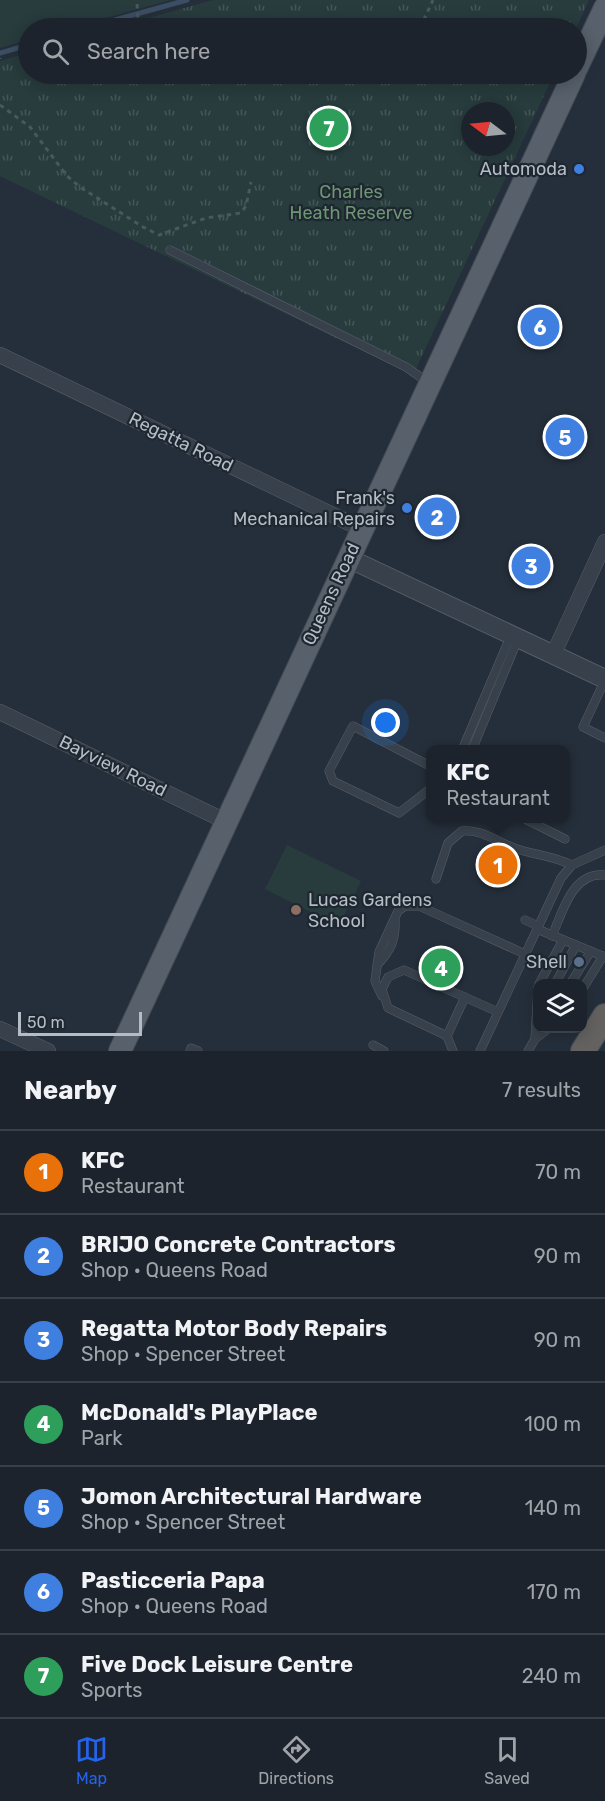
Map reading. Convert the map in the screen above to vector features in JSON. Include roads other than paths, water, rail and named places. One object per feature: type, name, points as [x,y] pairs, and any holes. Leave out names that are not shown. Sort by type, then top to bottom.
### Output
[{"type":"highway","points":[[583,1051],[605,1016]]},
{"type":"main road","points":[[587,46],[605,8]]},
{"type":"main road","name":"Queens Road","points":[[120,1051],[569,84]]},
{"type":"street","name":"Regatta Road","points":[[0,355],[362,529]]},
{"type":"street","points":[[553,655],[605,542]]},
{"type":"street","points":[[348,558],[605,679]]},
{"type":"street","name":"Bayview Road","points":[[0,712],[225,821]]},
{"type":"street","points":[[0,1029],[48,1051]]},
{"type":"lane","points":[[170,250],[406,367],[430,383]]},
{"type":"lane","points":[[464,745],[514,637]]},
{"type":"lane","points":[[474,745],[514,637]]},
{"type":"lane","points":[[605,679],[583,728],[605,738]]},
{"type":"lane","points":[[426,764],[352,726],[329,771],[333,781],[399,813],[426,792]]},
{"type":"lane","points":[[532,823],[565,838]]},
{"type":"lane","points":[[436,879],[448,843],[462,831],[477,831],[517,849],[556,857],[572,865]]},
{"type":"lane","points":[[480,1051],[561,878],[572,865],[605,850]]},
{"type":"lane","points":[[552,936],[571,892],[583,879],[594,874],[605,875]]},
{"type":"lane","points":[[453,1051],[447,1036],[388,1008],[375,981],[379,952],[395,918],[405,906],[419,906],[525,954]]},
{"type":"lane","points":[[525,920],[552,936],[604,956],[587,982]]},
{"type":"lane","points":[[541,979],[563,940]]},
{"type":"lane","points":[[558,979],[576,945]]},
{"type":"lane","points":[[573,979],[591,951]]},
{"type":"lane","points":[[382,996],[382,989],[388,977],[404,970],[498,1012]]},
{"type":"lane","points":[[447,1036],[465,997]]},
{"type":"lane","points":[[535,1033],[535,1039]]},
{"type":"lane","points":[[528,1051],[538,1033]]},
{"type":"lane","points":[[535,1039],[543,1033]]},
{"type":"lane","points":[[374,1045],[384,1051]]},
{"type":"lane","points":[[190,1051],[191,1048],[198,1051]]},
{"type":"waterway","points":[[122,18],[187,0]]},
{"type":"waterway","points":[[0,53],[18,48]]},
{"type":"place","name":"Five Dock Leisure Centre","points":[[329,128]]},
{"type":"place","name":"Automoda","points":[[579,169]]},
{"type":"place","name":"Pasticceria Papa","points":[[540,327]]},
{"type":"place","name":"Jomon Architectural Hardware","points":[[565,437]]},
{"type":"place","name":"Frank's Mechanical Repairs","points":[[407,508]]},
{"type":"place","name":"BRIJO Concrete Contractors","points":[[437,517]]},
{"type":"place","name":"Regatta Motor Body Repairs","points":[[531,566]]},
{"type":"place","name":"KFC","points":[[498,865]]},
{"type":"place","name":"Lucas Gardens School","points":[[296,910]]},
{"type":"place","name":"Shell","points":[[579,962]]},
{"type":"place","name":"McDonald's PlayPlace","points":[[441,968]]},
{"type":"park label","name":"Charles Heath Reserve","points":[[351,202]]}]
